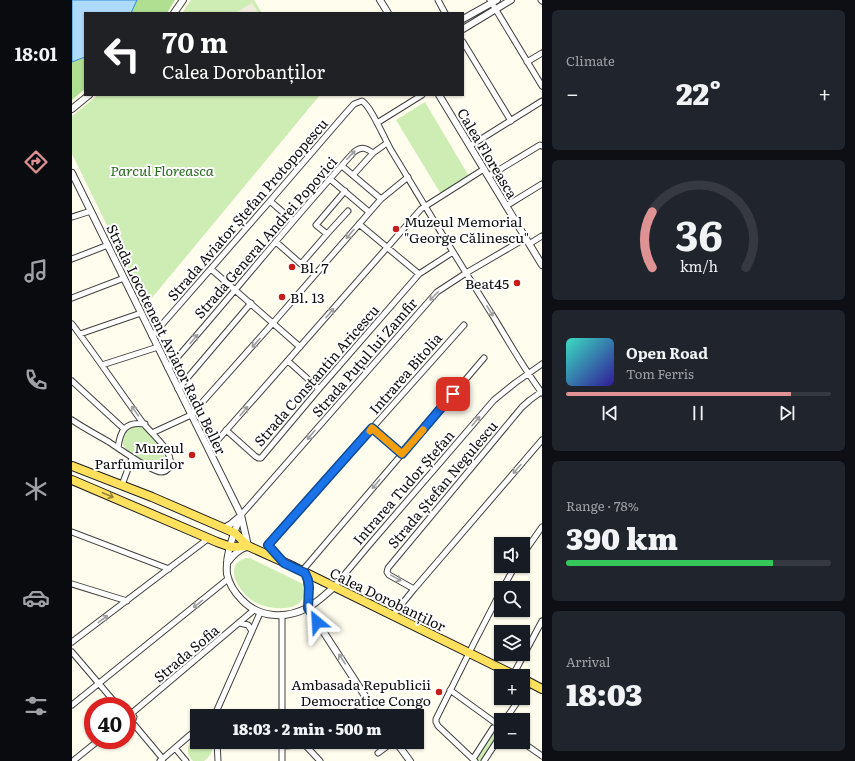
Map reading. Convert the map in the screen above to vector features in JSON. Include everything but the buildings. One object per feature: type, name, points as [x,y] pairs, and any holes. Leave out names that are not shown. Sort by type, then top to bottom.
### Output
[{"type":"main road","name":"Calea Dorobanților","points":[[72,466],[122,485],[235,533],[248,546],[502,669]]},
{"type":"main road","name":"Calea Dorobanților","points":[[72,480],[231,547],[248,546]]},
{"type":"main road","points":[[530,683],[542,689]]},
{"type":"street","points":[[175,12],[183,0]]},
{"type":"street","points":[[380,0],[387,12]]},
{"type":"street","points":[[438,0],[444,12]]},
{"type":"street","points":[[464,28],[511,0]]},
{"type":"street","points":[[464,18],[493,1],[496,10],[542,86]]},
{"type":"street","points":[[464,44],[511,121]]},
{"type":"street","points":[[527,62],[542,53]]},
{"type":"street","points":[[72,109],[88,96]]},
{"type":"street","points":[[420,96],[377,123],[387,143],[453,252],[528,373],[542,392]]},
{"type":"street","name":"Calea Floreasca","points":[[440,96],[542,266]]},
{"type":"street","name":"Strada Aviator Ștefan Protopopescu","points":[[152,336],[354,104],[362,101],[367,105],[377,123]]},
{"type":"street","points":[[470,146],[542,102]]},
{"type":"street","points":[[353,175],[373,153],[387,143]]},
{"type":"street","points":[[488,176],[540,145],[542,146]]},
{"type":"street","name":"Strada General Andrei Popovici","points":[[168,368],[236,290],[293,221],[358,149],[367,148],[373,153]]},
{"type":"street","points":[[342,166],[381,199]]},
{"type":"street","points":[[209,450],[422,209],[484,169]]},
{"type":"street","name":"Strada Locotenent Aviator Radu Beller","points":[[72,173],[241,515],[248,546]]},
{"type":"street","points":[[152,433],[191,415],[369,212],[381,199],[408,177]]},
{"type":"street","points":[[330,179],[369,212]]},
{"type":"street","points":[[506,206],[542,184]]},
{"type":"street","points":[[327,234],[316,225],[345,191]]},
{"type":"street","points":[[270,201],[293,221]]},
{"type":"street","points":[[72,217],[91,211]]},
{"type":"street","points":[[276,242],[301,264],[348,211]]},
{"type":"street","points":[[359,224],[419,274]]},
{"type":"street","name":"Strada Puțul lui Zamfir","points":[[241,515],[432,297],[442,288],[494,256],[542,236]]},
{"type":"street","points":[[72,259],[108,245]]},
{"type":"street","name":"Strada Constantin Aricescu","points":[[226,430],[255,456],[261,458],[419,274],[453,252]]},
{"type":"street","points":[[211,269],[300,347]]},
{"type":"street","points":[[72,298],[124,278]]},
{"type":"street","points":[[178,389],[251,304]]},
{"type":"street","points":[[80,334],[141,313]]},
{"type":"street","points":[[72,324],[144,424],[168,454],[171,464],[164,472],[157,472],[72,420]]},
{"type":"street","name":"Intrarea Bitolia","points":[[268,545],[464,325]]},
{"type":"street","points":[[102,365],[158,347]]},
{"type":"street","points":[[373,709],[308,608],[309,587],[308,580],[303,572],[484,358]]},
{"type":"street","points":[[288,361],[319,389]]},
{"type":"street","name":"Intrarea Tudor Ștefan","points":[[334,587],[494,400],[542,364]]},
{"type":"street","points":[[72,381],[124,429]]},
{"type":"street","name":"Strada Ștefan Negulescu","points":[[414,589],[389,575],[387,572],[388,568],[522,407],[542,392]]},
{"type":"street","points":[[118,448],[119,439],[124,429],[131,424],[144,424]]},
{"type":"street","points":[[372,428],[402,454]]},
{"type":"street","points":[[393,615],[542,440]]},
{"type":"street","points":[[122,485],[132,458]]},
{"type":"street","points":[[224,528],[234,522],[241,515]]},
{"type":"street","points":[[241,515],[227,563],[228,579],[239,598],[245,604],[257,612],[269,615],[291,614],[308,608],[334,587]]},
{"type":"street","points":[[530,544],[542,528]]},
{"type":"street","points":[[72,532],[169,569]]},
{"type":"street","points":[[72,642],[209,538]]},
{"type":"street","points":[[268,545],[284,563]]},
{"type":"street","points":[[227,563],[234,553],[248,546]]},
{"type":"street","points":[[72,705],[228,579]]},
{"type":"street","points":[[72,584],[127,601]]},
{"type":"street","points":[[494,605],[436,719],[438,726],[474,760],[494,728]]},
{"type":"street","points":[[218,709],[252,631],[257,612]]},
{"type":"street","name":"Strada Sofia","points":[[136,707],[240,623],[257,612]]},
{"type":"street","points":[[282,615],[282,709]]},
{"type":"street","points":[[518,669],[542,621]]},
{"type":"street","points":[[240,623],[248,625],[252,631]]},
{"type":"street","points":[[72,652],[111,697]]},
{"type":"street","points":[[450,690],[494,722]]},
{"type":"street","points":[[362,709],[370,704]]},
{"type":"street","points":[[136,731],[161,760],[190,735]]},
{"type":"street","points":[[484,761],[494,746]]},
{"type":"street","points":[[175,748],[186,761]]},
{"type":"street","points":[[530,748],[542,756]]},
{"type":"street","points":[[73,761],[88,749]]},
{"type":"street","points":[[217,749],[218,761]]},
{"type":"street","points":[[282,749],[282,761]]},
{"type":"street","points":[[308,749],[320,761]]},
{"type":"street","points":[[378,753],[384,749]]},
{"type":"street","points":[[401,749],[410,761]]},
{"type":"green space","points":[[137,0],[175,0],[168,12],[131,12]]},
{"type":"green space","points":[[191,0],[254,0],[261,12],[183,12]]},
{"type":"green space","points":[[84,57],[84,90],[72,100],[72,62]]},
{"type":"green space","name":"Parcul Floreasca","points":[[97,96],[319,96],[146,305],[72,154],[72,116]]},
{"type":"green space","points":[[425,102],[470,178],[442,196],[396,120]]},
{"type":"green space","points":[[133,425],[142,426],[150,433],[165,457],[166,462],[164,466],[161,468],[156,468],[125,448],[121,440],[125,431]]},
{"type":"green space","points":[[250,558],[303,584],[305,593],[301,601],[292,607],[274,608],[267,607],[253,601],[238,585],[235,579],[235,566],[239,561]]},
{"type":"green space","points":[[493,728],[494,746],[484,761],[475,761],[473,759]]},
{"type":"green space","points":[[190,742],[190,749],[212,749],[211,753],[204,761],[193,761],[190,758],[188,751]]},
{"type":"shaded area","points":[[252,3],[258,12],[237,12]]},
{"type":"water","points":[[72,0],[137,0],[131,12],[84,12],[84,57],[72,62]]},
{"type":"slow traffic","points":[[370,431],[372,428],[402,454],[423,430]]},
{"type":"place","name":"Muzeul Memorial \"George Călinescu\"","points":[[396,229]]},
{"type":"place","name":"Bl. 7","points":[[292,267]]},
{"type":"place","name":"Beat45","points":[[517,283]]},
{"type":"place","name":"Bl. 13","points":[[282,297]]},
{"type":"place","name":"Muzeul Parfumurilor","points":[[192,455]]},
{"type":"place","name":"Ambasada Republicii Democratice Congo","points":[[439,692]]},
{"type":"route","points":[[317,622],[308,608],[309,587],[305,573],[284,563],[268,545],[372,428],[402,454],[453,394]]}]
